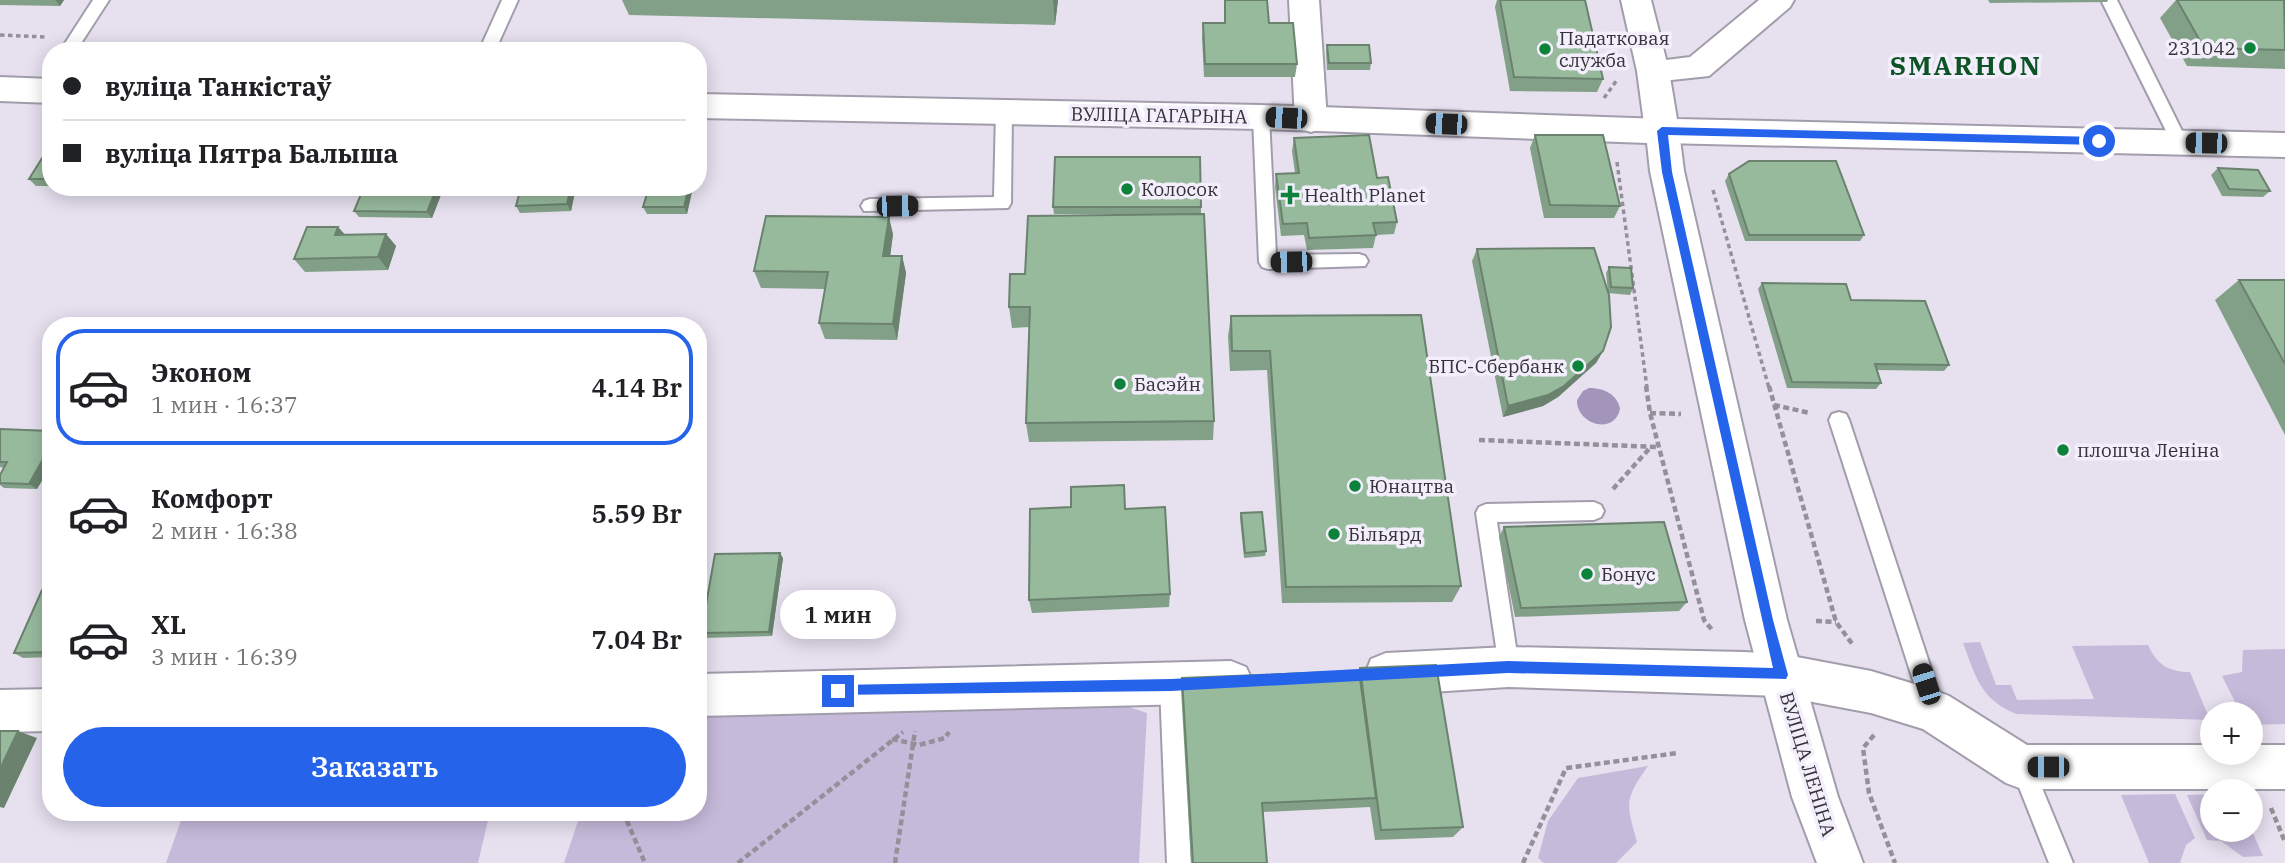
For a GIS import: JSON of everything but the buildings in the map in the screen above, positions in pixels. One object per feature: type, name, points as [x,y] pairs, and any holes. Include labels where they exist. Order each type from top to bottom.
[{"type":"street","points":[[1304,0],[1311,120]]},
{"type":"street","name":"ВУЛІЦА ЛЕНІНА","points":[[1636,0],[1653,71],[1667,172],[1766,620],[1763,673],[1840,863]]},
{"type":"street","points":[[1653,71],[1698,68],[1779,0]]},
{"type":"street","points":[[0,89],[42,86]]},
{"type":"street","name":"ВУЛІЦА ГАГАРЫНА","points":[[707,106],[1261,117],[1662,131],[2285,145]]},
{"type":"street","points":[[1348,676],[1508,667],[1763,673],[1871,692],[1934,711],[2022,767],[2285,767]]},
{"type":"street","points":[[707,695],[1171,685],[1266,680]]},
{"type":"street","points":[[0,711],[42,710]]},
{"type":"lane","points":[[73,42],[101,0]]},
{"type":"lane","points":[[491,42],[510,0]]},
{"type":"lane","points":[[2109,0],[2180,143]]},
{"type":"lane","points":[[870,206],[1002,203],[1004,111]]},
{"type":"lane","points":[[1261,117],[1268,262],[1359,261]]},
{"type":"lane","points":[[1839,420],[1934,711]]},
{"type":"lane","points":[[1508,667],[1486,513],[1594,512]]},
{"type":"lane","points":[[1171,685],[1180,863]]},
{"type":"lane","points":[[2022,767],[2061,863]]},
{"type":"path","points":[[0,36],[54,42]]},
{"type":"path","points":[[1614,152],[1650,413],[1704,620],[1763,673]]},
{"type":"path","points":[[1712,185],[1836,622],[1856,650]]},
{"type":"path","points":[[1479,440],[1659,447]]},
{"type":"path","points":[[1594,512],[1650,448]]},
{"type":"path","points":[[1816,621],[1836,622]]},
{"type":"path","points":[[738,863],[917,720],[895,863]]},
{"type":"path","points":[[1881,726],[1863,748],[1869,793],[1895,863]]},
{"type":"path","points":[[888,732],[893,740],[913,744],[945,738],[951,728]]},
{"type":"path","points":[[1523,863],[1566,768],[1678,753]]},
{"type":"path","points":[[627,821],[645,863]]},
{"type":"shaded area","points":[[1589,388],[1605,391],[1616,399],[1620,409],[1611,422],[1596,424],[1582,415],[1577,400],[1583,391]]},
{"type":"shaded area","points":[[1980,642],[1996,685],[2011,685],[2017,700],[2094,699],[2072,646],[2148,645],[2155,658],[2164,666],[2176,671],[2190,672],[2202,702],[2200,702],[2200,720],[2016,714],[1994,701],[1981,686],[1963,643]]},
{"type":"shaded area","points":[[2285,649],[2285,724],[2263,725],[2263,702],[2235,702],[2222,676],[2242,672],[2243,650]]},
{"type":"shaded area","points":[[1117,703],[1147,713],[1139,863],[564,863],[578,821],[707,821],[707,705]]},
{"type":"shaded area","points":[[1648,766],[1629,802],[1637,842],[1616,863],[1544,863],[1538,858],[1548,821],[1578,778]]},
{"type":"shaded area","points":[[2175,794],[2195,838],[2186,845],[2180,863],[2149,863],[2121,795]]},
{"type":"shaded area","points":[[2200,794],[2200,824],[2187,795]]},
{"type":"shaded area","points":[[181,821],[488,821],[478,863],[166,863]]},
{"type":"shaded area","points":[[2222,842],[2257,842],[2263,856],[2243,857]]},
{"type":"place","name":"231042","points":[[2250,48]]},
{"type":"place","name":"Падатковая служба","points":[[1545,49]]},
{"type":"place","name":"Колосок","points":[[1127,189]]},
{"type":"place","name":"Health Planet","points":[[1290,195]]},
{"type":"place","name":"БПС-Сбербанк","points":[[1578,366]]},
{"type":"place","name":"Басэйн","points":[[1120,384]]},
{"type":"place","name":"плошча Леніна","points":[[2063,450]]},
{"type":"place","name":"Юнацтва","points":[[1355,486]]},
{"type":"place","name":"Більярд","points":[[1334,534]]},
{"type":"place","name":"Бонус","points":[[1587,574]]},
{"type":"district","name":"SMARHON","points":[[1966,66]]},
{"type":"route","points":[[838,691],[1171,685],[1508,667],[1781,675],[1766,620],[1667,172],[1662,131],[2099,141]]}]
